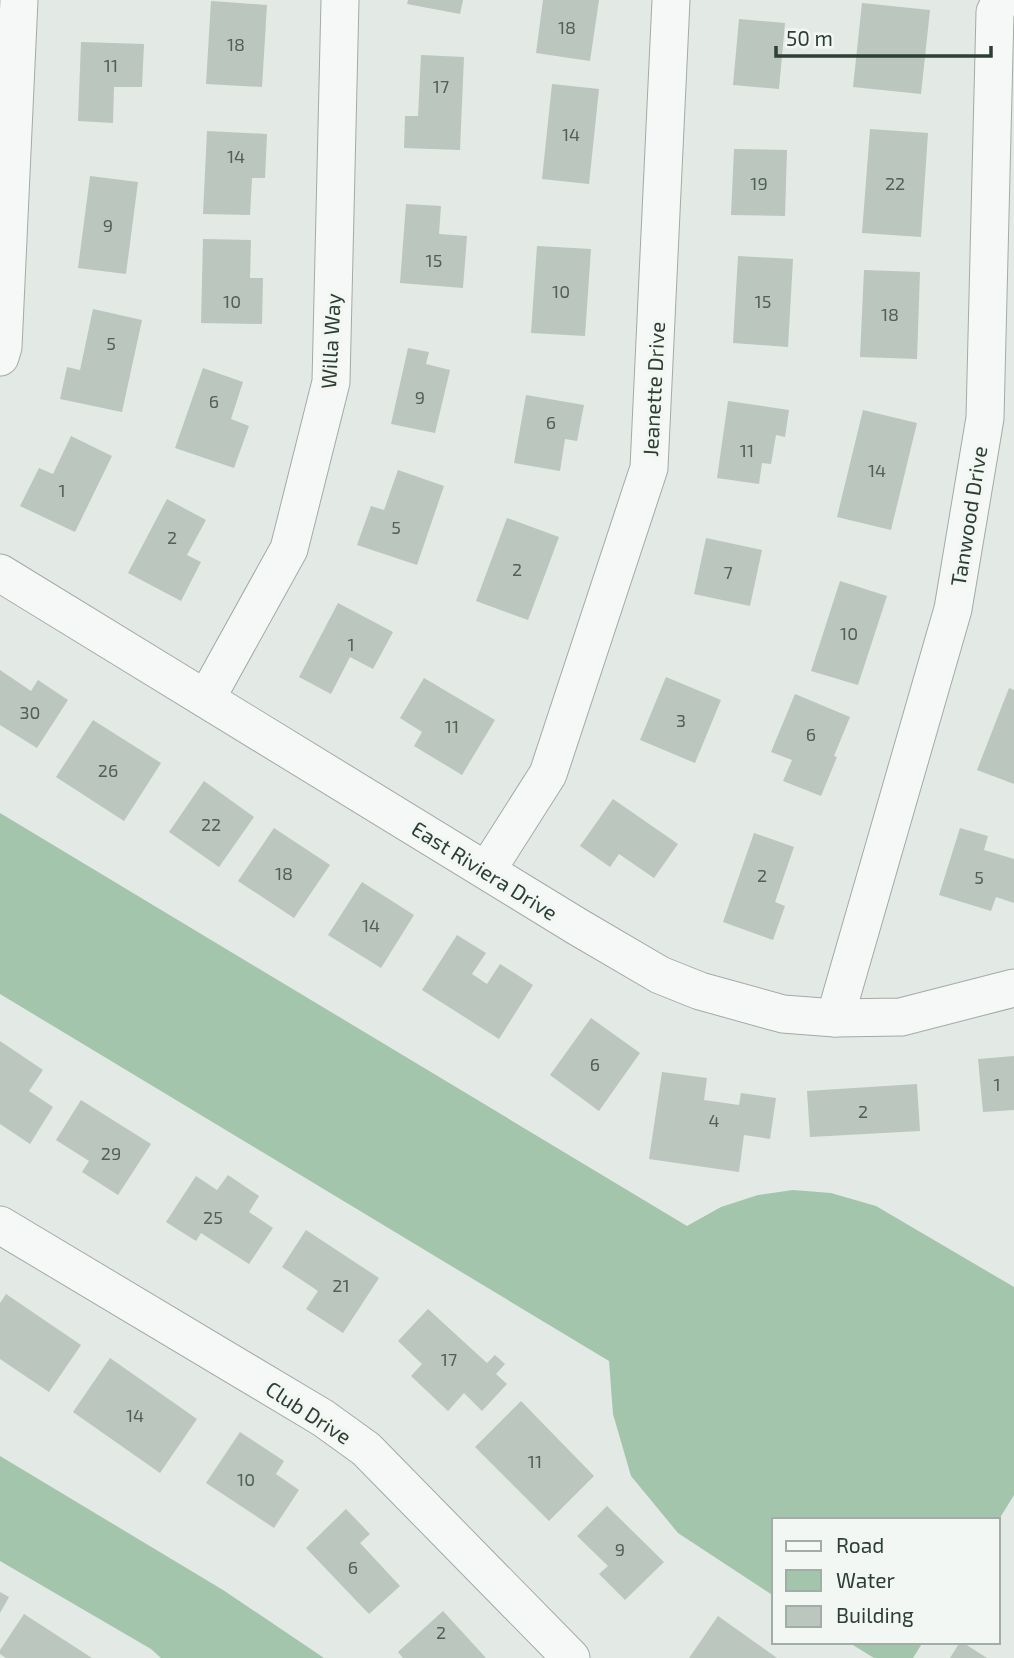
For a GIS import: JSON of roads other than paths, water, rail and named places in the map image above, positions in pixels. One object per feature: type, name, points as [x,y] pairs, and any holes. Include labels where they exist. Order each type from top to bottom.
[{"type":"street","points":[[0,357],[3,347],[19,0]]},
{"type":"street","name":"Willa Way","points":[[206,699],[289,549],[331,382],[340,0]]},
{"type":"street","name":"Jeanette Drive","points":[[486,870],[548,774],[649,468],[671,0]]},
{"type":"street","name":"Tanwood Drive","points":[[835,1018],[953,609],[985,418],[995,12],[1001,0]]},
{"type":"street","name":"East Riviera Drive","points":[[0,573],[578,928],[660,975],[701,991],[783,1014],[835,1018],[901,1017],[1014,988]]},
{"type":"street","name":"Club Drive","points":[[0,1225],[323,1418],[366,1450],[571,1658]]},
{"type":"water","points":[[0,813],[687,1226],[721,1207],[758,1195],[793,1190],[831,1193],[876,1206],[1014,1287],[1014,1495],[1000,1518],[772,1518],[772,1595],[678,1533],[631,1476],[613,1414],[609,1361],[0,994]]},
{"type":"water","points":[[0,1456],[223,1590],[324,1658],[161,1658],[151,1649],[0,1561]]},
{"type":"water","points":[[851,1644],[922,1644],[913,1658],[874,1658]]}]
